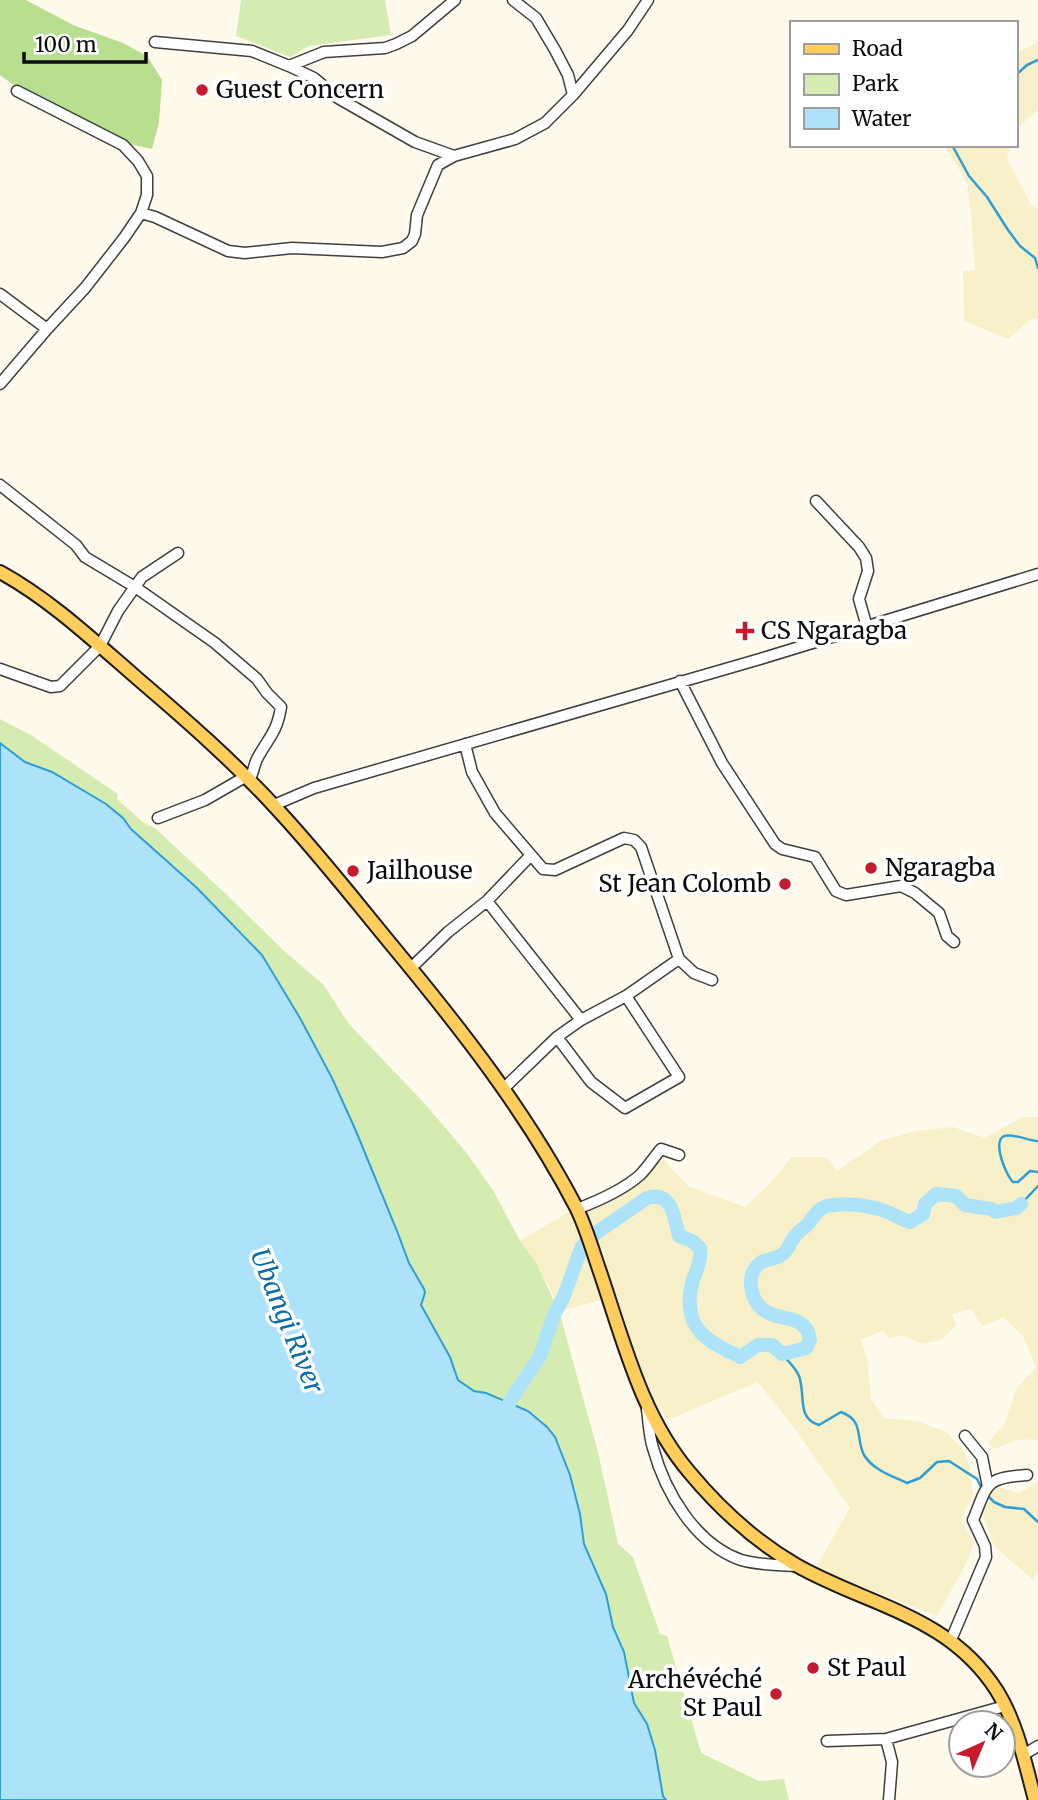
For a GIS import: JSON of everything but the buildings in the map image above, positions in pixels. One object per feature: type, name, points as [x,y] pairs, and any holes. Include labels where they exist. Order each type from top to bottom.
[{"type":"main road","points":[[0,572],[21,584],[100,646],[204,735],[298,832],[456,1025],[503,1089],[546,1155],[578,1212],[646,1403],[686,1469],[715,1502],[771,1549],[834,1584],[930,1626],[951,1640],[988,1678],[1005,1706],[1023,1755],[1035,1800]]},
{"type":"street","points":[[289,66],[324,52],[385,48],[396,44],[421,29],[455,0]]},
{"type":"street","points":[[513,0],[536,18],[568,75],[573,94]]},
{"type":"street","points":[[141,213],[228,251],[245,253],[292,248],[382,251],[403,248],[412,241],[415,234],[417,215],[438,165],[454,156],[515,139],[545,123],[628,30],[648,0]]},
{"type":"street","points":[[155,42],[252,51],[314,78],[338,98],[415,142],[454,156]]},
{"type":"street","points":[[0,384],[85,288],[124,238],[141,213],[147,195],[147,176],[123,145],[17,91]]},
{"type":"street","points":[[0,294],[47,329]]},
{"type":"street","points":[[0,485],[76,545],[85,557],[135,587],[215,643],[257,679],[281,707],[275,731],[256,761],[254,773],[205,800],[158,818]]},
{"type":"street","points":[[816,500],[866,558],[868,571],[859,598],[867,627]]},
{"type":"street","points":[[0,669],[55,687],[61,686],[100,646],[118,611],[142,577],[178,553]]},
{"type":"street","points":[[274,805],[314,788],[867,627],[1038,574]]},
{"type":"street","points":[[680,681],[722,763],[775,844],[782,849],[816,858],[836,891],[846,895],[901,886],[915,893],[939,913],[947,936],[954,942]]},
{"type":"street","points":[[465,744],[472,772],[495,813],[542,869],[555,870],[624,838],[634,840],[641,847],[679,959],[694,973],[712,980]]},
{"type":"street","points":[[411,968],[448,932],[487,901],[531,855]]},
{"type":"street","points":[[487,901],[581,1020]]},
{"type":"street","points":[[503,1089],[558,1037],[581,1020],[626,996],[679,959]]},
{"type":"street","points":[[558,1037],[591,1082],[625,1108],[679,1077],[626,996]]},
{"type":"street","points":[[578,1212],[634,1179],[661,1149],[679,1155]]},
{"type":"street","points":[[646,1403],[652,1447],[675,1500],[698,1533],[716,1548],[742,1560],[799,1566]]},
{"type":"street","points":[[965,1436],[982,1457],[985,1491]]},
{"type":"street","points":[[951,1640],[986,1558],[985,1546],[973,1521],[985,1491],[995,1480],[1027,1475]]},
{"type":"street","points":[[827,1741],[886,1739],[1005,1706]]},
{"type":"street","points":[[886,1739],[892,1762],[889,1800]]},
{"type":"street","points":[[1023,1755],[1038,1746]]},
{"type":"shaded area","points":[[1038,40],[1038,110],[1017,128],[1017,52]]},
{"type":"shaded area","points":[[945,147],[1010,147],[1007,159],[1032,206],[1038,209],[1038,320],[1033,318],[1008,339],[964,321],[963,271],[975,270],[967,182]]},
{"type":"shaded area","points":[[1022,1117],[1038,1117],[1038,1441],[1016,1440],[994,1449],[988,1443],[1005,1423],[1017,1387],[1036,1368],[1024,1338],[1004,1317],[982,1326],[971,1309],[952,1314],[956,1325],[941,1340],[922,1344],[902,1335],[889,1339],[884,1330],[861,1340],[867,1358],[871,1399],[884,1418],[916,1421],[947,1432],[963,1450],[969,1464],[973,1494],[961,1521],[974,1542],[969,1558],[937,1616],[835,1576],[817,1565],[850,1508],[758,1382],[668,1420],[645,1387],[617,1296],[559,1311],[551,1290],[520,1241],[663,1159],[688,1186],[745,1207],[792,1157],[826,1157],[837,1171],[882,1140],[916,1131],[953,1127],[985,1138]]},
{"type":"shaded area","points":[[1038,1482],[1038,1571],[1032,1579],[994,1546],[983,1515],[994,1486],[1019,1493]]},
{"type":"green space","points":[[0,0],[26,0],[73,25],[123,43],[147,56],[162,80],[159,122],[152,149],[125,143],[40,105],[0,75]]},
{"type":"green space","points":[[241,0],[385,0],[391,35],[309,46],[290,57],[236,36]]},
{"type":"green space","points":[[0,719],[31,735],[118,794],[117,799],[144,823],[155,828],[284,951],[323,984],[349,1024],[425,1104],[466,1152],[494,1192],[520,1241],[536,1263],[559,1311],[598,1452],[618,1544],[633,1557],[660,1634],[667,1636],[701,1753],[759,1781],[784,1779],[789,1800],[666,1800],[663,1796],[655,1750],[647,1724],[634,1703],[624,1652],[613,1627],[606,1594],[584,1544],[570,1475],[555,1437],[528,1411],[486,1393],[474,1391],[458,1380],[450,1357],[421,1305],[425,1293],[402,1247],[332,1078],[262,956],[197,888],[106,804],[52,772],[25,762],[0,743]]},
{"type":"water","name":"Ubangi River","points":[[0,743],[25,762],[52,772],[106,804],[197,888],[262,955],[332,1078],[409,1263],[424,1289],[421,1305],[450,1357],[458,1380],[474,1391],[486,1393],[528,1411],[555,1437],[570,1475],[584,1544],[606,1594],[613,1627],[624,1652],[634,1703],[647,1724],[655,1750],[666,1800],[0,1800]]},
{"type":"waterway","points":[[1017,74],[1038,60]]},
{"type":"waterway","points":[[953,147],[969,176],[987,197],[1020,246],[1035,258],[1038,268]]},
{"type":"waterway","points":[[1038,1141],[1008,1135],[1001,1139],[999,1145],[1004,1166],[1013,1182],[1018,1182],[1030,1171],[1038,1172]]},
{"type":"waterway","points":[[1021,1204],[1038,1186]]},
{"type":"waterway","points":[[500,1420],[540,1356],[582,1246],[596,1233],[647,1198],[662,1198],[667,1201],[679,1236],[692,1241],[700,1248],[700,1260],[691,1286],[690,1299],[695,1324],[707,1338],[740,1357],[758,1345],[772,1345],[782,1354],[806,1348],[810,1340],[807,1330],[796,1321],[766,1312],[754,1298],[751,1278],[759,1264],[784,1253],[797,1234],[824,1207],[841,1204],[864,1206],[885,1211],[910,1222],[923,1214],[925,1204],[936,1194],[956,1196],[965,1205],[996,1212],[1016,1208],[1021,1204]]},
{"type":"waterway","points":[[782,1354],[799,1376],[807,1417],[819,1425],[841,1412],[849,1416],[856,1425],[864,1455],[878,1469],[907,1483],[920,1478],[937,1462],[949,1461],[977,1479],[983,1491]]},
{"type":"waterway","points":[[987,1495],[1005,1507],[1024,1509],[1038,1522]]},
{"type":"place","name":"Guest Concern","points":[[202,90]]},
{"type":"place","name":"CS Ngaragba","points":[[745,631]]},
{"type":"place","name":"Ngaragba","points":[[871,868]]},
{"type":"place","name":"Jailhouse","points":[[353,871]]},
{"type":"place","name":"St Jean Colomb","points":[[785,884]]},
{"type":"place","name":"St Paul","points":[[813,1668]]},
{"type":"place","name":"Archévéché St Paul","points":[[776,1694]]}]
